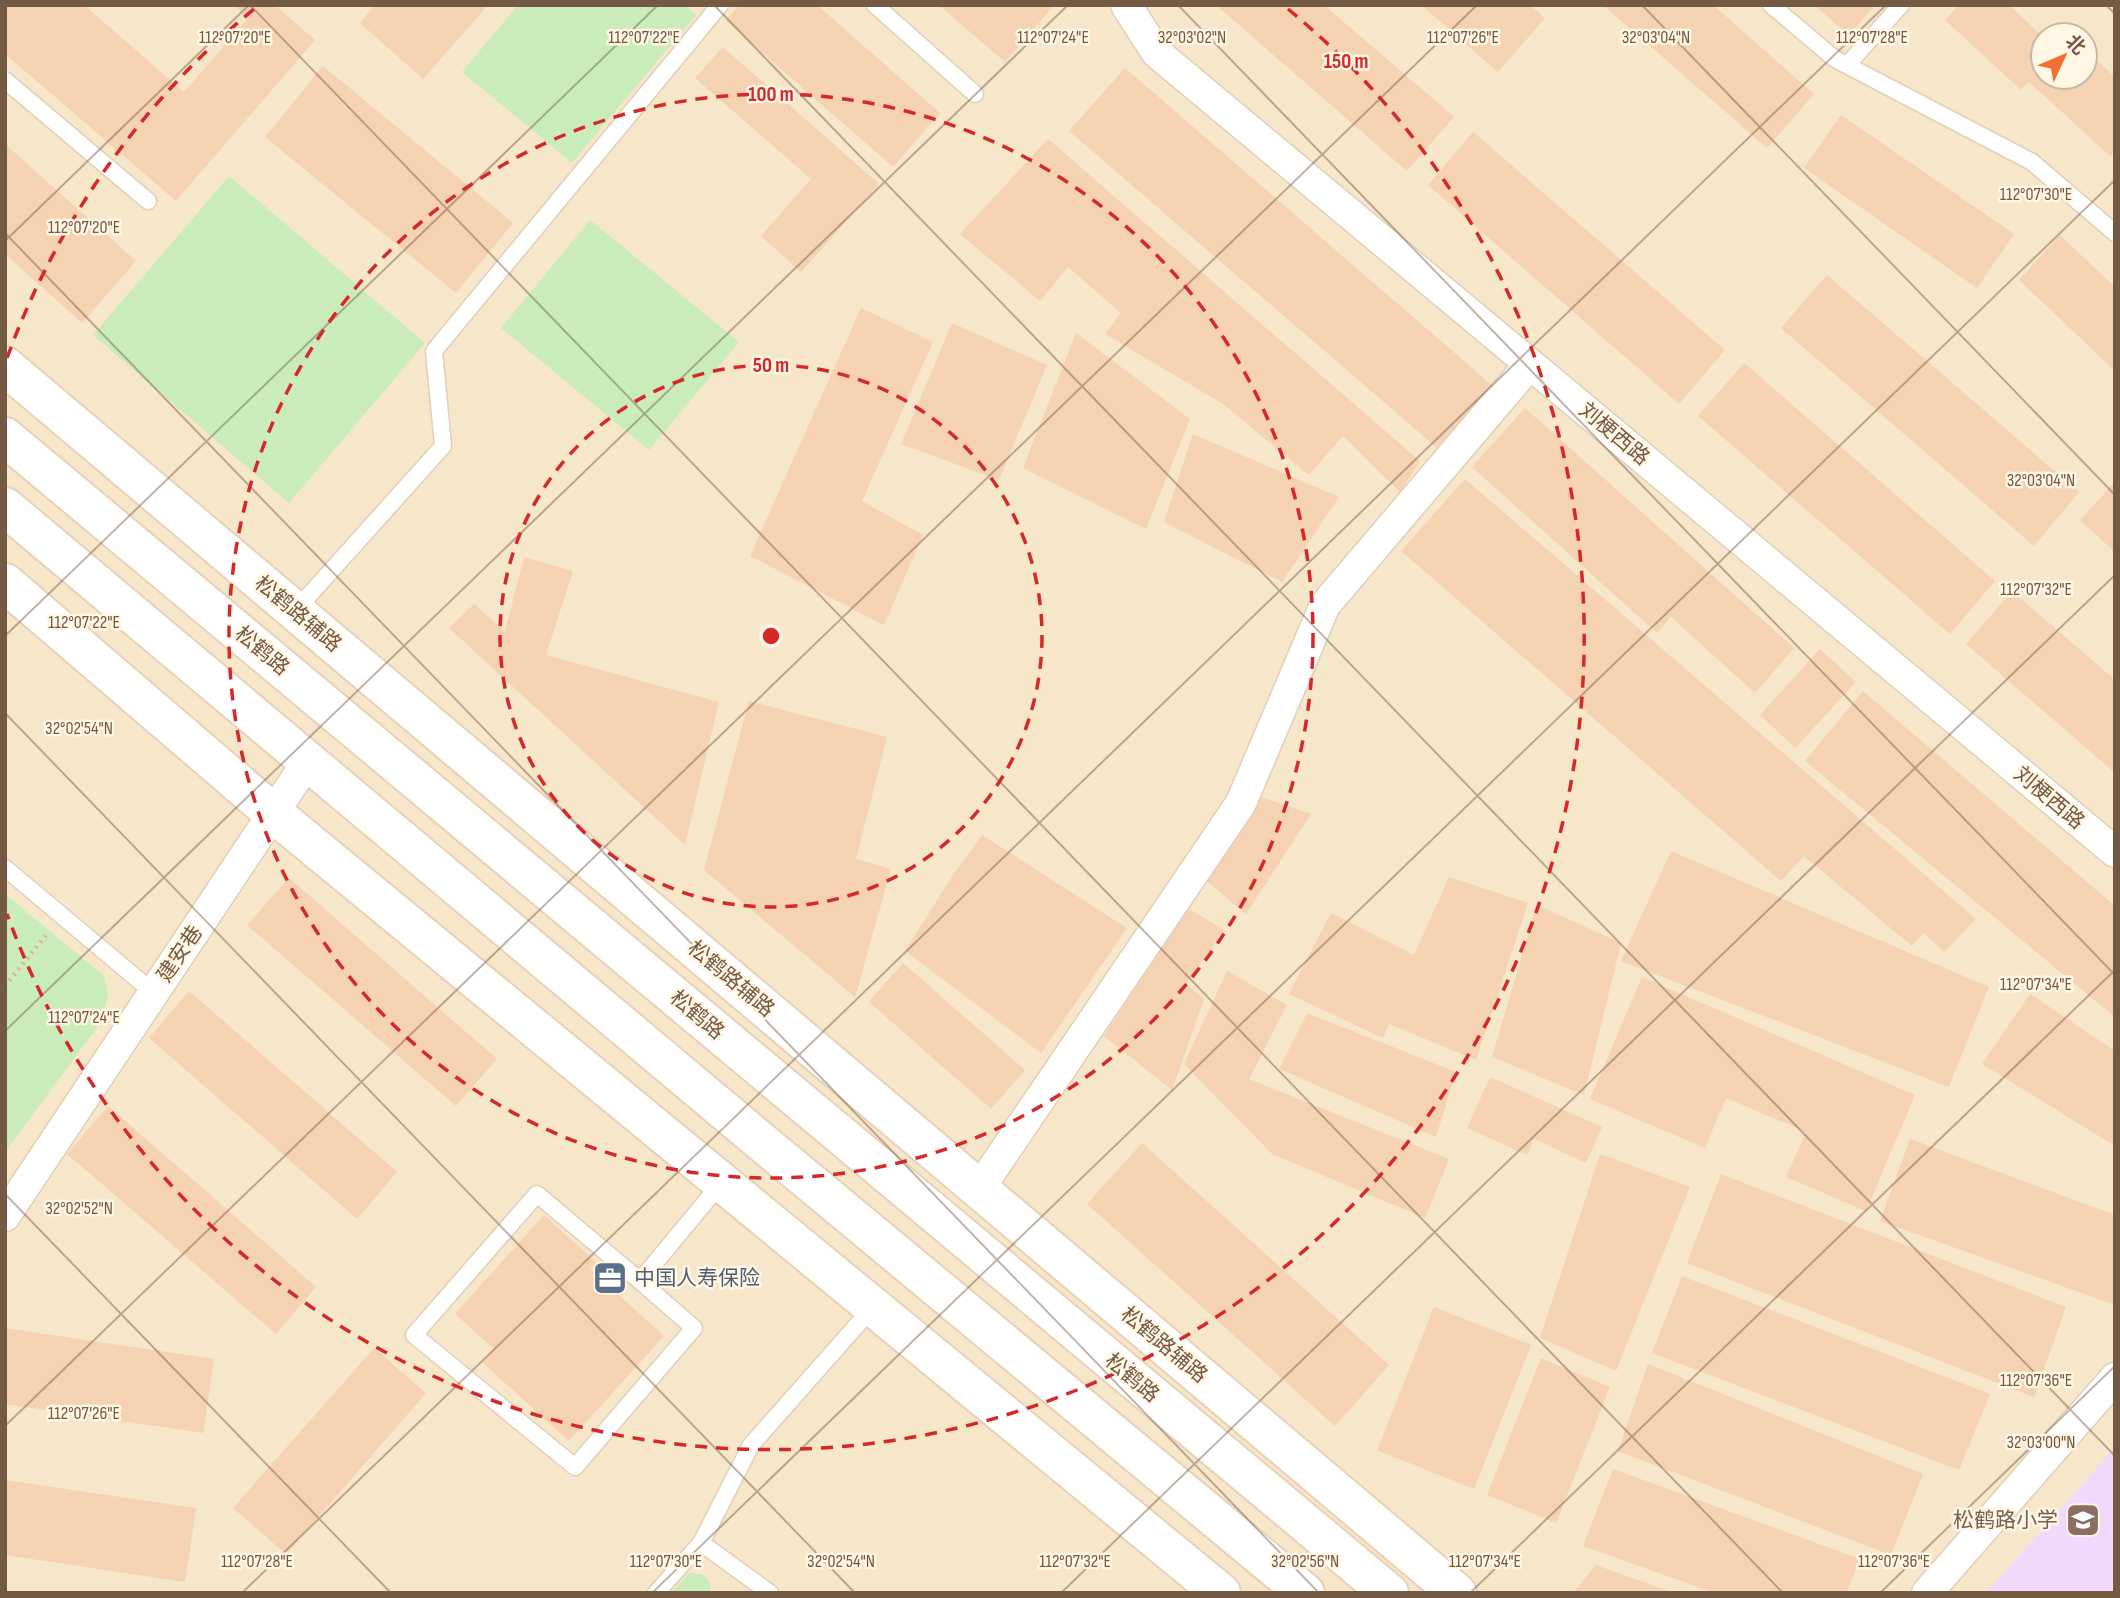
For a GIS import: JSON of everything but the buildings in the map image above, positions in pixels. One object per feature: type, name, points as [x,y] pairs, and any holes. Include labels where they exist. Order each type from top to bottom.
[{"type":"street","name":"刘梗西路","points":[[1126,5],[1157,53],[2115,852]]},
{"type":"street","points":[[948,1225],[979,1189],[1241,803],[1325,605],[1530,364]]},
{"type":"street","name":"松鹤路辅路","points":[[5,366],[1457,1593]]},
{"type":"street","name":"松鹤路","points":[[5,437],[1389,1593]]},
{"type":"street","points":[[5,507],[1305,1593]]},
{"type":"street","points":[[5,583],[273,813],[1221,1593]]},
{"type":"street","name":"建安巷","points":[[5,1216],[308,761]]},
{"type":"street","points":[[444,804],[478,766]]},
{"type":"street","points":[[873,1307],[908,1263]]},
{"type":"street","points":[[1151,1394],[1178,1357]]},
{"type":"street","points":[[1927,1593],[2115,1378]]},
{"type":"street","points":[[1075,1473],[1108,1428]]},
{"type":"lane","points":[[295,611],[443,446],[434,351],[720,5]]},
{"type":"lane","points":[[875,5],[975,94]]},
{"type":"lane","points":[[1771,5],[1835,59],[2032,162],[2115,233]]},
{"type":"lane","points":[[1847,65],[1901,5]]},
{"type":"lane","points":[[5,79],[148,201]]},
{"type":"lane","points":[[5,868],[154,993]]},
{"type":"lane","points":[[640,1280],[722,1182]]},
{"type":"lane","points":[[537,1194],[640,1280],[694,1328],[575,1467],[414,1335],[537,1194]]},
{"type":"lane","points":[[656,1593],[701,1543],[751,1445],[873,1307]]},
{"type":"lane","points":[[701,1543],[770,1593]]},
{"type":"path","points":[[5,986],[62,915]]},
{"type":"shaded area","points":[[5,5],[2115,5],[2115,1593],[5,1593]]},
{"type":"shaded area","name":"松鹤路小学","points":[[2115,1447],[2115,1593],[1986,1593]]},
{"type":"green space","points":[[518,5],[685,5],[696,15],[572,163],[462,72]]},
{"type":"green space","points":[[229,176],[425,343],[289,503],[93,335]]},
{"type":"green space","points":[[590,220],[739,342],[649,450],[501,328]]},
{"type":"green space","points":[[5,894],[104,976],[108,996],[101,1022],[5,1152]]},
{"type":"green space","points":[[689,1573],[702,1574],[710,1583],[710,1593],[672,1593]]},
{"type":"place","name":"中国人寿保险","points":[[610,1278]]},
{"type":"place","name":"松鹤路小学","points":[[2083,1520]]}]
